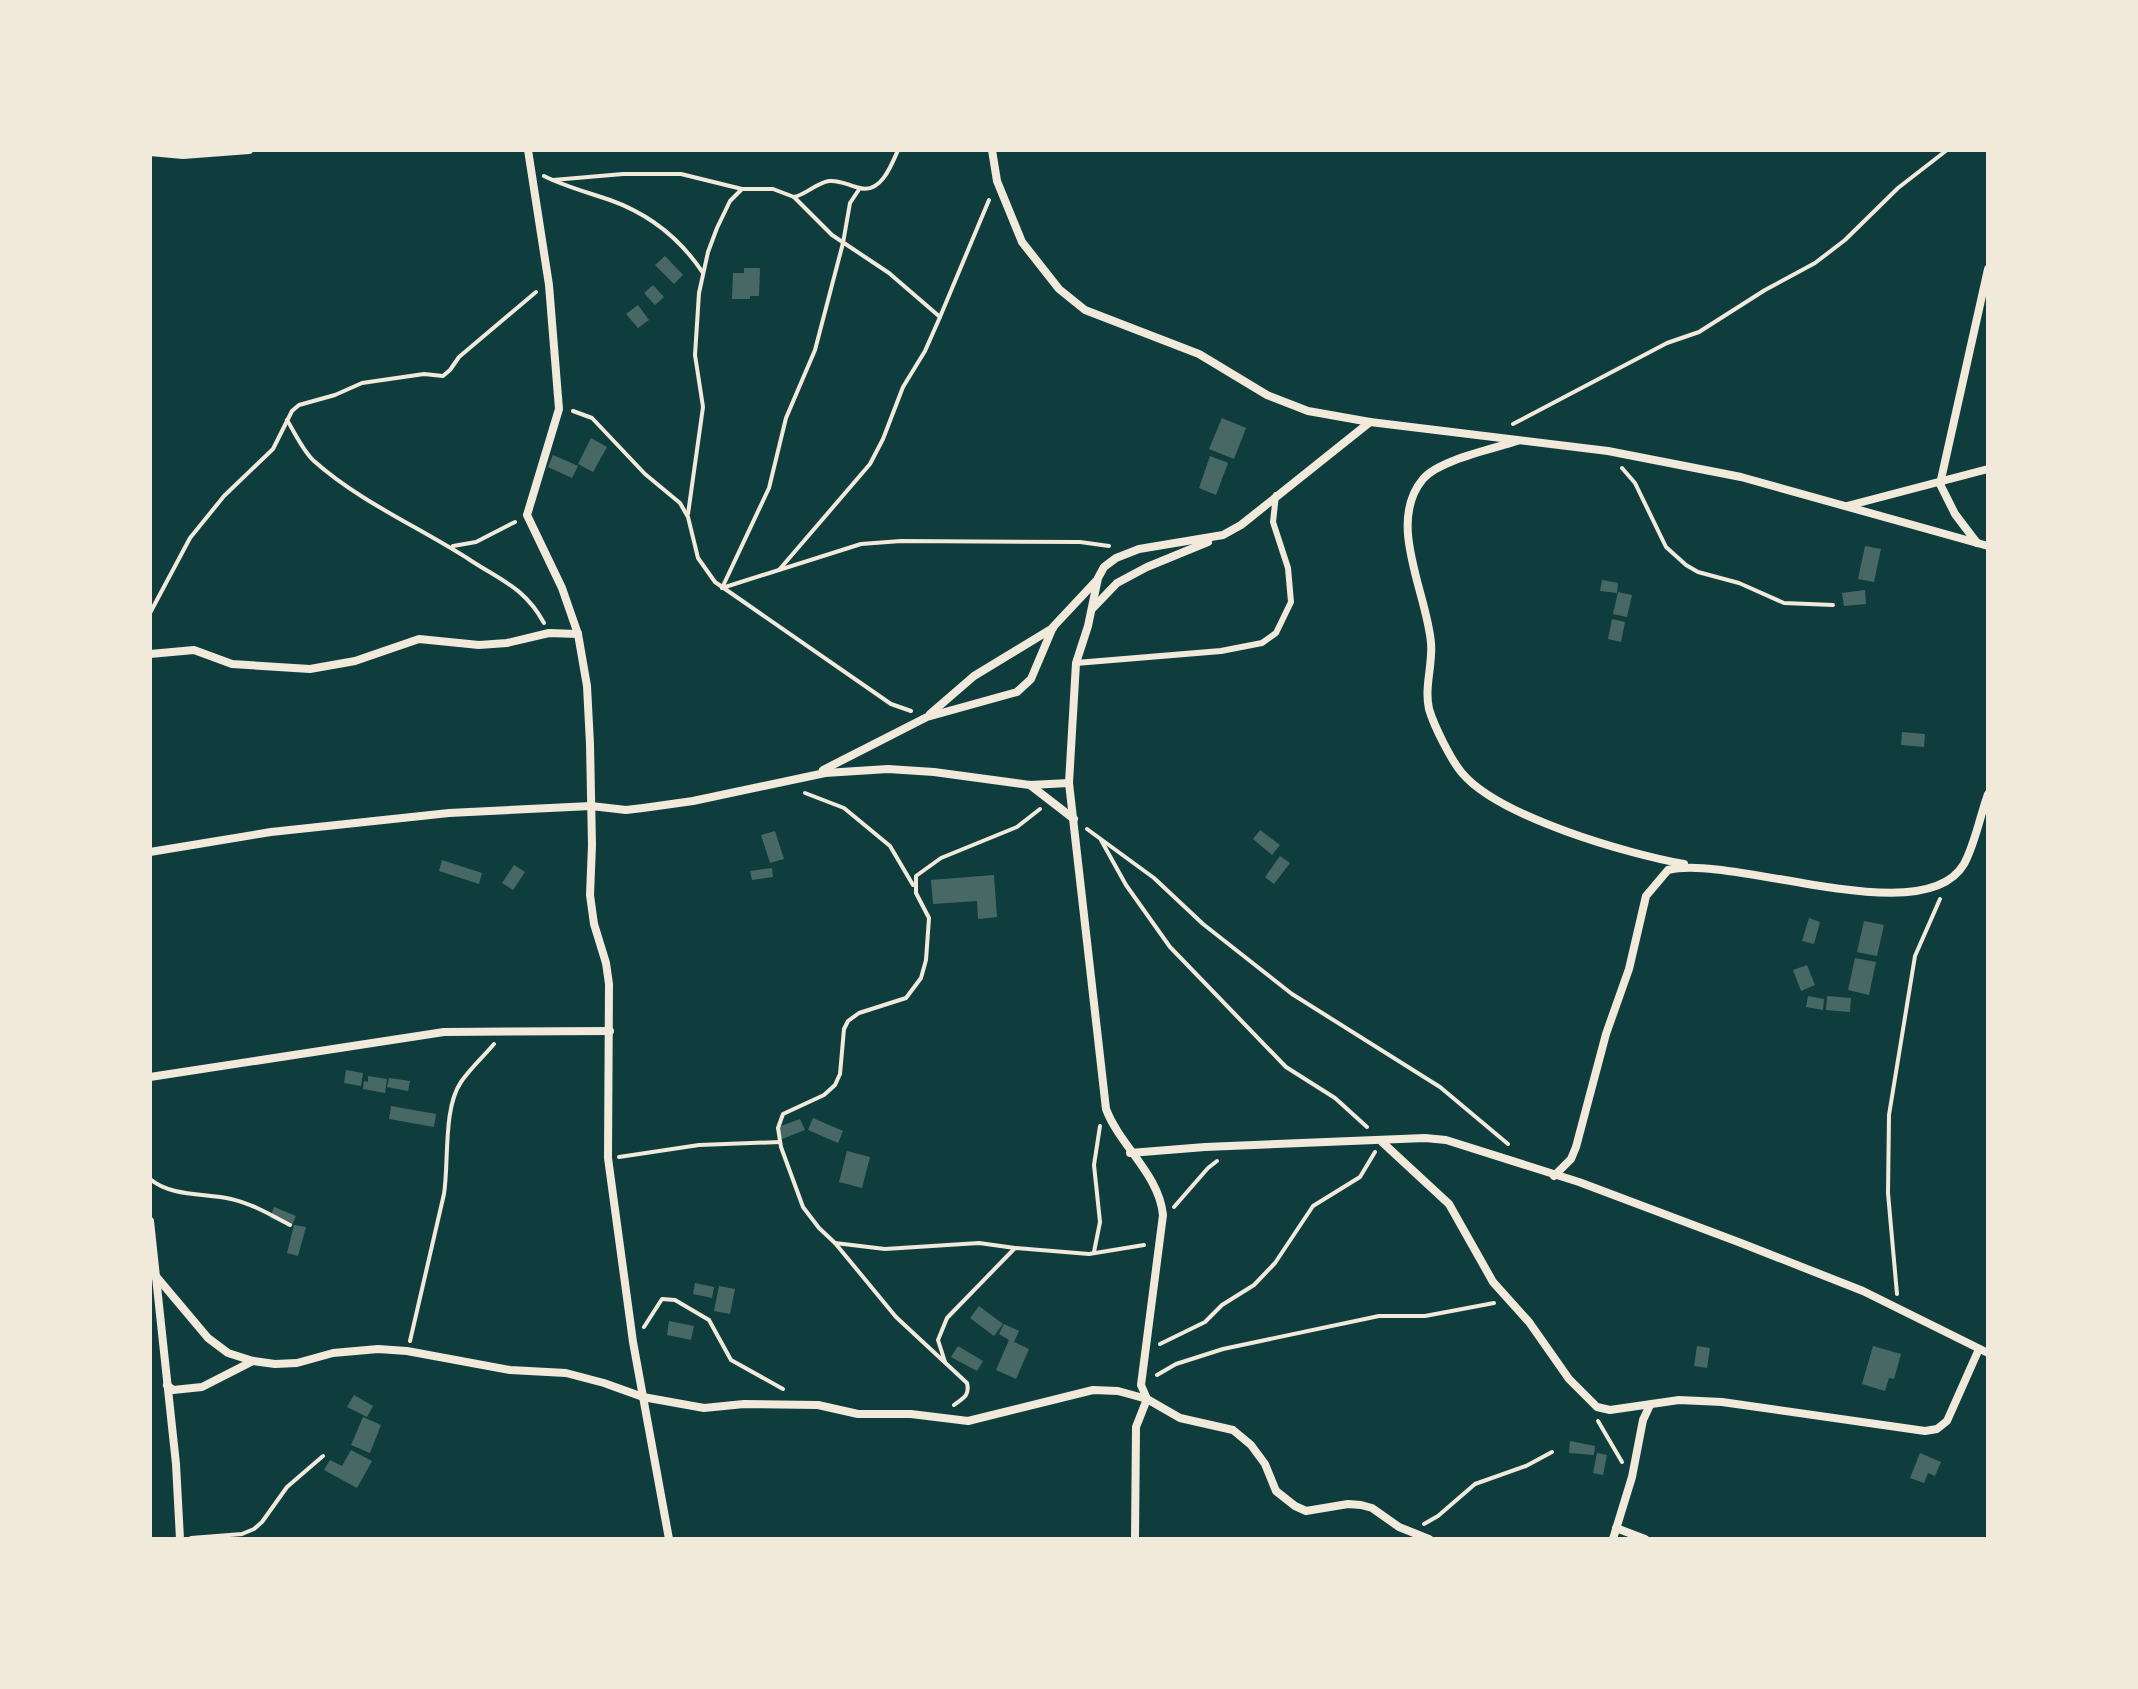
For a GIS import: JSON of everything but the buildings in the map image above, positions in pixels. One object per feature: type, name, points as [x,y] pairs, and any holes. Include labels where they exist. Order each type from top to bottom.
[{"type":"street","points":[[150,152],[183,155],[249,150]]},
{"type":"street","points":[[528,150],[549,285],[559,409],[527,515],[562,588],[578,634],[587,686],[590,895],[594,924],[606,963],[610,1031],[608,1158],[633,1342],[669,1539]]},
{"type":"street","points":[[992,150],[997,181],[1022,242],[1059,289],[1085,310],[1199,354],[1267,395],[1308,411],[1370,422],[1608,451],[1741,477],[1988,546]]},
{"type":"street","points":[[1977,543],[1955,514],[1940,484],[1988,269]]},
{"type":"street","points":[[1093,609],[1117,583],[1241,525],[1370,422]]},
{"type":"street","points":[[1520,440],[1438,467],[1424,477],[1413,494],[1408,514],[1410,548],[1430,628],[1429,710],[1462,773],[1482,791],[1539,821],[1633,853],[1799,883],[1900,893],[1929,890],[1949,879],[1964,865],[1988,794]]},
{"type":"street","points":[[1847,506],[1988,469]]},
{"type":"street","points":[[927,717],[974,676],[1053,627],[1098,578],[1104,567],[1116,558],[1139,549],[1223,535]]},
{"type":"street","points":[[1098,578],[1093,609],[1076,663],[1069,783],[1106,1109],[1112,1126],[1152,1182],[1162,1202],[1161,1242],[1150,1303],[1141,1385],[1147,1399],[1136,1427],[1135,1539]]},
{"type":"street","points":[[815,775],[927,717],[1017,692],[1031,679],[1053,627]]},
{"type":"street","points":[[150,654],[194,650],[232,664],[310,669],[355,661],[419,639],[479,645],[507,643],[549,633],[578,634]]},
{"type":"street","points":[[150,852],[300,828],[449,813],[591,806],[626,810],[693,801],[815,775],[888,769],[1030,785],[1069,783]]},
{"type":"street","points":[[1030,785],[1074,819]]},
{"type":"street","points":[[1554,1176],[1571,1159],[1576,1147],[1606,1034],[1629,969],[1646,896],[1668,870],[1697,867]]},
{"type":"street","points":[[150,1077],[444,1032],[610,1031]]},
{"type":"street","points":[[1130,1153],[1425,1138],[1446,1140],[1579,1182],[1755,1248],[1863,1291],[1983,1351],[1947,1421],[1937,1429],[1925,1431],[1722,1402],[1679,1400],[1610,1410],[1597,1407],[1569,1379],[1529,1322],[1493,1282],[1449,1204],[1382,1142]]},
{"type":"street","points":[[150,1221],[153,1275],[183,1539]]},
{"type":"street","points":[[153,1275],[208,1338],[228,1353],[253,1361],[297,1363],[333,1353],[378,1349],[407,1351],[510,1370],[566,1373],[643,1397],[704,1408],[744,1404],[818,1405],[858,1414],[911,1414],[977,1420],[1100,1389],[1118,1391],[1147,1399],[1180,1418],[1233,1430],[1251,1445],[1265,1464],[1276,1491],[1295,1506],[1306,1511],[1348,1504],[1361,1505],[1372,1508],[1407,1531],[1429,1539]]},
{"type":"street","points":[[167,1385],[173,1390],[202,1387],[253,1361]]},
{"type":"street","points":[[1613,1539],[1632,1477],[1643,1420],[1650,1405]]},
{"type":"street","points":[[1616,1528],[1645,1539]]},
{"type":"lane","points":[[1076,663],[1221,651],[1262,643],[1276,633],[1291,602],[1288,568],[1273,522],[1276,495]]},
{"type":"path","points":[[794,197],[830,181],[860,188],[876,186],[898,150]]},
{"type":"path","points":[[1490,437],[1667,343],[1724,319],[1765,290],[1815,263],[1845,240],[1898,188],[1947,150]]},
{"type":"path","points":[[532,169],[642,214],[681,243],[704,275]]},
{"type":"path","points":[[553,180],[623,174],[681,174],[742,189],[773,189],[794,197],[843,243],[889,273],[940,317]]},
{"type":"path","points":[[779,570],[870,464],[903,387],[925,351],[997,181]]},
{"type":"path","points":[[722,588],[769,488],[786,418],[815,350],[843,243],[850,203],[860,188]]},
{"type":"path","points":[[688,517],[703,407],[695,355],[699,293],[717,228],[730,201],[742,189]]},
{"type":"path","points":[[150,613],[190,538],[224,496],[273,449],[287,420],[299,405],[335,395],[362,383],[424,374],[443,376],[459,357],[516,307],[549,285]]},
{"type":"path","points":[[559,409],[576,411],[592,418],[645,474],[668,490],[688,517],[702,567],[722,588],[891,704],[927,717]]},
{"type":"path","points":[[287,420],[311,459],[394,515],[519,589],[529,599],[549,633]]},
{"type":"path","points":[[1608,451],[1635,483],[1666,547],[1686,565],[1784,603],[1833,605]]},
{"type":"path","points":[[450,546],[476,542],[527,515]]},
{"type":"path","points":[[722,588],[861,544],[901,541],[1080,542],[1109,546]]},
{"type":"path","points":[[802,792],[844,808],[890,846],[929,918],[926,960],[921,978],[906,998],[859,1013],[848,1021],[844,1029],[840,1074],[835,1085],[824,1095],[783,1114],[778,1128],[803,1207],[896,1317],[967,1383],[967,1396],[936,1418]]},
{"type":"path","points":[[914,886],[916,876],[941,858],[1017,827],[1049,802]]},
{"type":"path","points":[[1074,819],[1154,878],[1203,924],[1292,994],[1440,1087],[1516,1151]]},
{"type":"path","points":[[1101,840],[1126,885],[1170,947],[1286,1067],[1335,1098],[1382,1142],[1360,1177],[1313,1206],[1275,1263],[1254,1285],[1222,1305],[1205,1322],[1145,1354]]},
{"type":"path","points":[[1898,1309],[1888,1193],[1889,1115],[1915,956],[1949,879]]},
{"type":"path","points":[[407,1351],[444,1194],[455,1094],[461,1082],[504,1033]]},
{"type":"path","points":[[1094,1253],[1100,1212],[1095,1184],[1095,1154],[1098,1131],[1106,1109]]},
{"type":"path","points":[[608,1158],[699,1145],[780,1142]]},
{"type":"path","points":[[1162,1224],[1208,1168],[1239,1146]]},
{"type":"path","points":[[150,1179],[158,1186],[172,1190],[253,1205],[290,1225]]},
{"type":"path","points":[[835,1243],[885,1249],[979,1243],[1066,1254],[1094,1253],[1161,1242]]},
{"type":"path","points":[[946,1364],[938,1340],[947,1318],[1015,1248]]},
{"type":"path","points":[[633,1342],[662,1299],[675,1300],[709,1320],[731,1360],[788,1391]]},
{"type":"path","points":[[1141,1385],[1176,1364],[1223,1349],[1379,1316],[1425,1316],[1511,1301]]},
{"type":"path","points":[[1597,1407],[1598,1424],[1632,1477]]},
{"type":"path","points":[[1407,1531],[1438,1516],[1475,1484],[1526,1466],[1552,1452]]},
{"type":"path","points":[[183,1539],[242,1534],[254,1529],[287,1487],[323,1456]]}]
